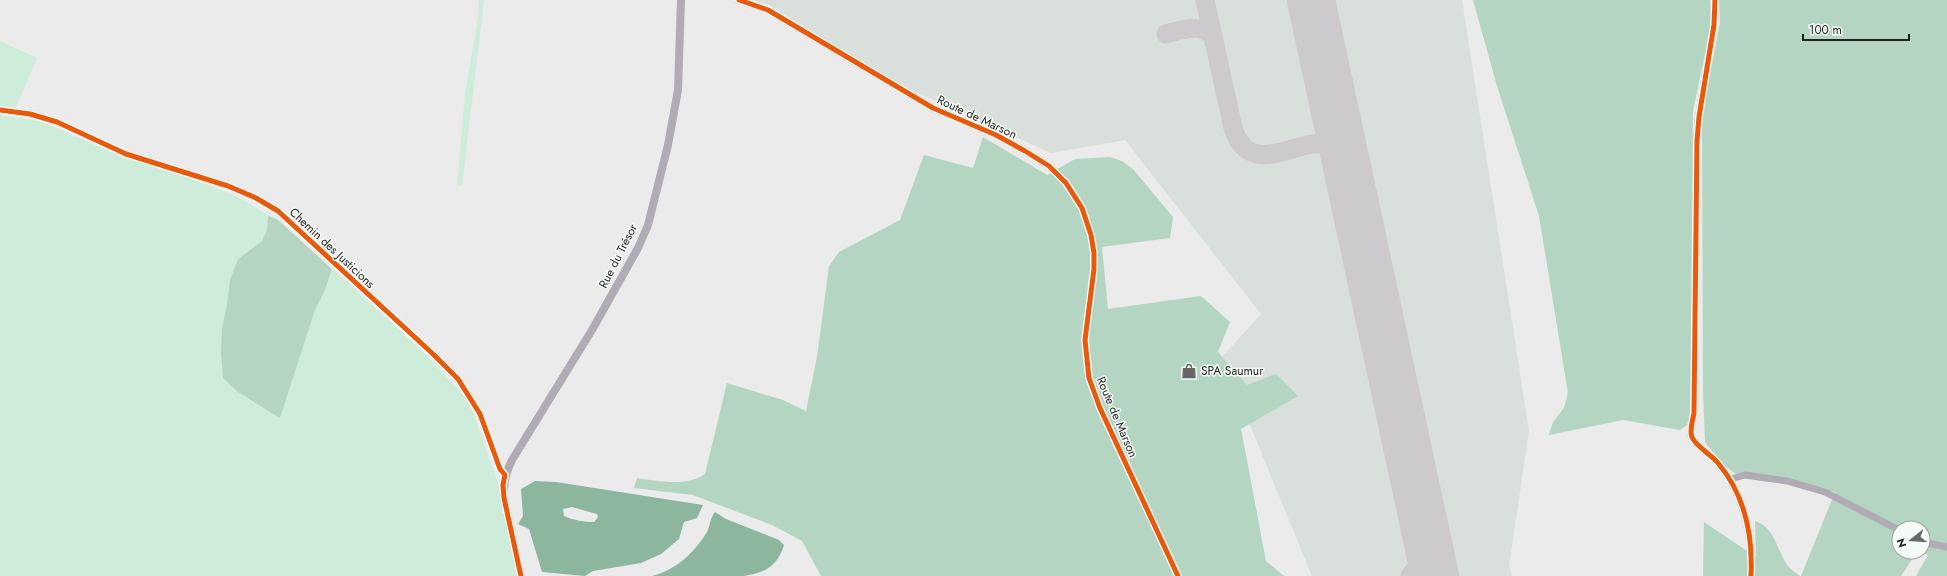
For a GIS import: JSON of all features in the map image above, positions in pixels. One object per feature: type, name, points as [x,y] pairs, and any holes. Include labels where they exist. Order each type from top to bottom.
[{"type":"street","name":"Rue du Trésor","points":[[505,475],[512,460],[596,324],[638,248],[648,225],[668,145],[678,90],[681,0]]},
{"type":"street","name":"Route de Marson","points":[[739,0],[768,10],[932,108],[996,135],[1039,159],[1066,183],[1082,208],[1091,235],[1094,253],[1094,269],[1085,340],[1089,378],[1100,408],[1178,576]]},
{"type":"street","points":[[1715,0],[1710,52],[1699,117],[1694,413],[1691,429],[1692,437],[1696,444],[1709,453],[1730,480],[1740,499],[1749,527],[1752,557],[1751,576]]},
{"type":"street","name":"Chemin des Justicions","points":[[0,110],[30,114],[57,122],[126,154],[228,186],[256,198],[278,211],[433,354],[458,379],[480,414],[498,464],[505,475]]},
{"type":"street","points":[[505,475],[503,485],[504,498],[521,576]]},
{"type":"street","points":[[1730,480],[1745,475],[1787,481],[1825,492],[1891,526]]},
{"type":"street","points":[[1931,544],[1947,547]]},
{"type":"shaded area","points":[[479,0],[484,0],[462,185],[457,186],[465,94],[478,18]]},
{"type":"shaded area","points":[[753,0],[1462,0],[1529,431],[1509,566],[1512,576],[1312,576],[1222,357],[1261,314],[1125,140],[1051,153],[918,93],[869,67],[770,5]]},
{"type":"shaded area","points":[[1473,0],[1710,0],[1711,25],[1693,111],[1691,335],[1692,408],[1687,425],[1680,430],[1623,420],[1549,435],[1553,422],[1564,408],[1568,393],[1539,216],[1497,86]]},
{"type":"shaded area","points":[[1719,0],[1947,0],[1947,576],[1916,576],[1925,560],[1931,560],[1931,520],[1891,520],[1891,560],[1912,560],[1901,576],[1801,576],[1835,492],[1737,475],[1720,462],[1705,442],[1703,391],[1702,115],[1720,23]]},
{"type":"shaded area","points":[[0,41],[37,58],[15,109],[0,107]]},
{"type":"shaded area","points":[[0,115],[43,122],[85,141],[211,186],[241,199],[268,215],[267,230],[262,241],[238,259],[230,278],[222,328],[280,418],[315,310],[333,269],[422,351],[464,395],[473,412],[498,483],[512,547],[516,576],[0,576]]},
{"type":"shaded area","points":[[983,137],[1047,175],[1075,159],[1110,157],[1122,161],[1133,169],[1173,217],[1170,238],[1102,247],[1108,309],[1201,296],[1230,322],[1218,352],[1247,385],[1276,374],[1298,396],[1241,429],[1266,561],[1284,576],[821,576],[802,541],[772,525],[693,495],[634,488],[637,478],[681,482],[690,481],[705,474],[727,383],[783,400],[806,411],[817,357],[829,266],[839,252],[900,220],[924,155],[973,168]]},
{"type":"shaded area","points":[[268,215],[278,220],[332,269],[325,290],[315,310],[280,418],[238,392],[223,378],[221,353],[222,328],[230,279],[238,259],[262,241],[267,230]]},
{"type":"shaded area","points":[[535,481],[556,482],[703,505],[697,518],[684,522],[679,539],[661,554],[641,563],[593,571],[585,576],[542,572],[529,529],[518,524],[523,516],[521,489]],"holes":[[[572,507],[597,514],[598,517],[594,522],[575,520],[564,516],[563,509]]]},
{"type":"shaded area","points":[[715,512],[726,519],[779,540],[784,545],[778,559],[774,564],[764,571],[743,576],[652,576],[669,570],[690,554],[707,532]]},
{"type":"shaded area","points":[[1755,521],[1762,524],[1772,534],[1788,566],[1800,576],[1703,576],[1704,522],[1756,557]]},
{"type":"taxiway","points":[[1205,0],[1233,128],[1241,144],[1251,152],[1263,154],[1277,153],[1318,144],[1329,145],[1339,152],[1345,162]]},
{"type":"taxiway","points":[[1166,34],[1192,28],[1205,30],[1214,40]]},
{"type":"taxiway","points":[[1316,144],[1325,139],[1331,131],[1335,112]]},
{"type":"taxiway","points":[[1410,576],[1427,554],[1425,532]]},
{"type":"runway","points":[[1311,0],[1435,576]]},
{"type":"cycle path","points":[[739,0],[768,10],[933,108],[996,135],[1025,151],[1049,166],[1066,183],[1082,208],[1091,235],[1094,253],[1094,269],[1085,340],[1089,378],[1100,408],[1178,576]]},
{"type":"cycle path","points":[[1715,0],[1714,25],[1699,117],[1697,141],[1694,413],[1691,431],[1692,437],[1696,444],[1715,460],[1727,475],[1741,502],[1749,531],[1751,576]]},
{"type":"cycle path","points":[[0,110],[30,114],[57,122],[126,154],[228,186],[256,198],[278,211],[433,354],[458,379],[480,414],[500,469],[505,475],[503,485],[504,498],[521,576]]},
{"type":"place","name":"SPA Saumur","points":[[1189,371]]}]
